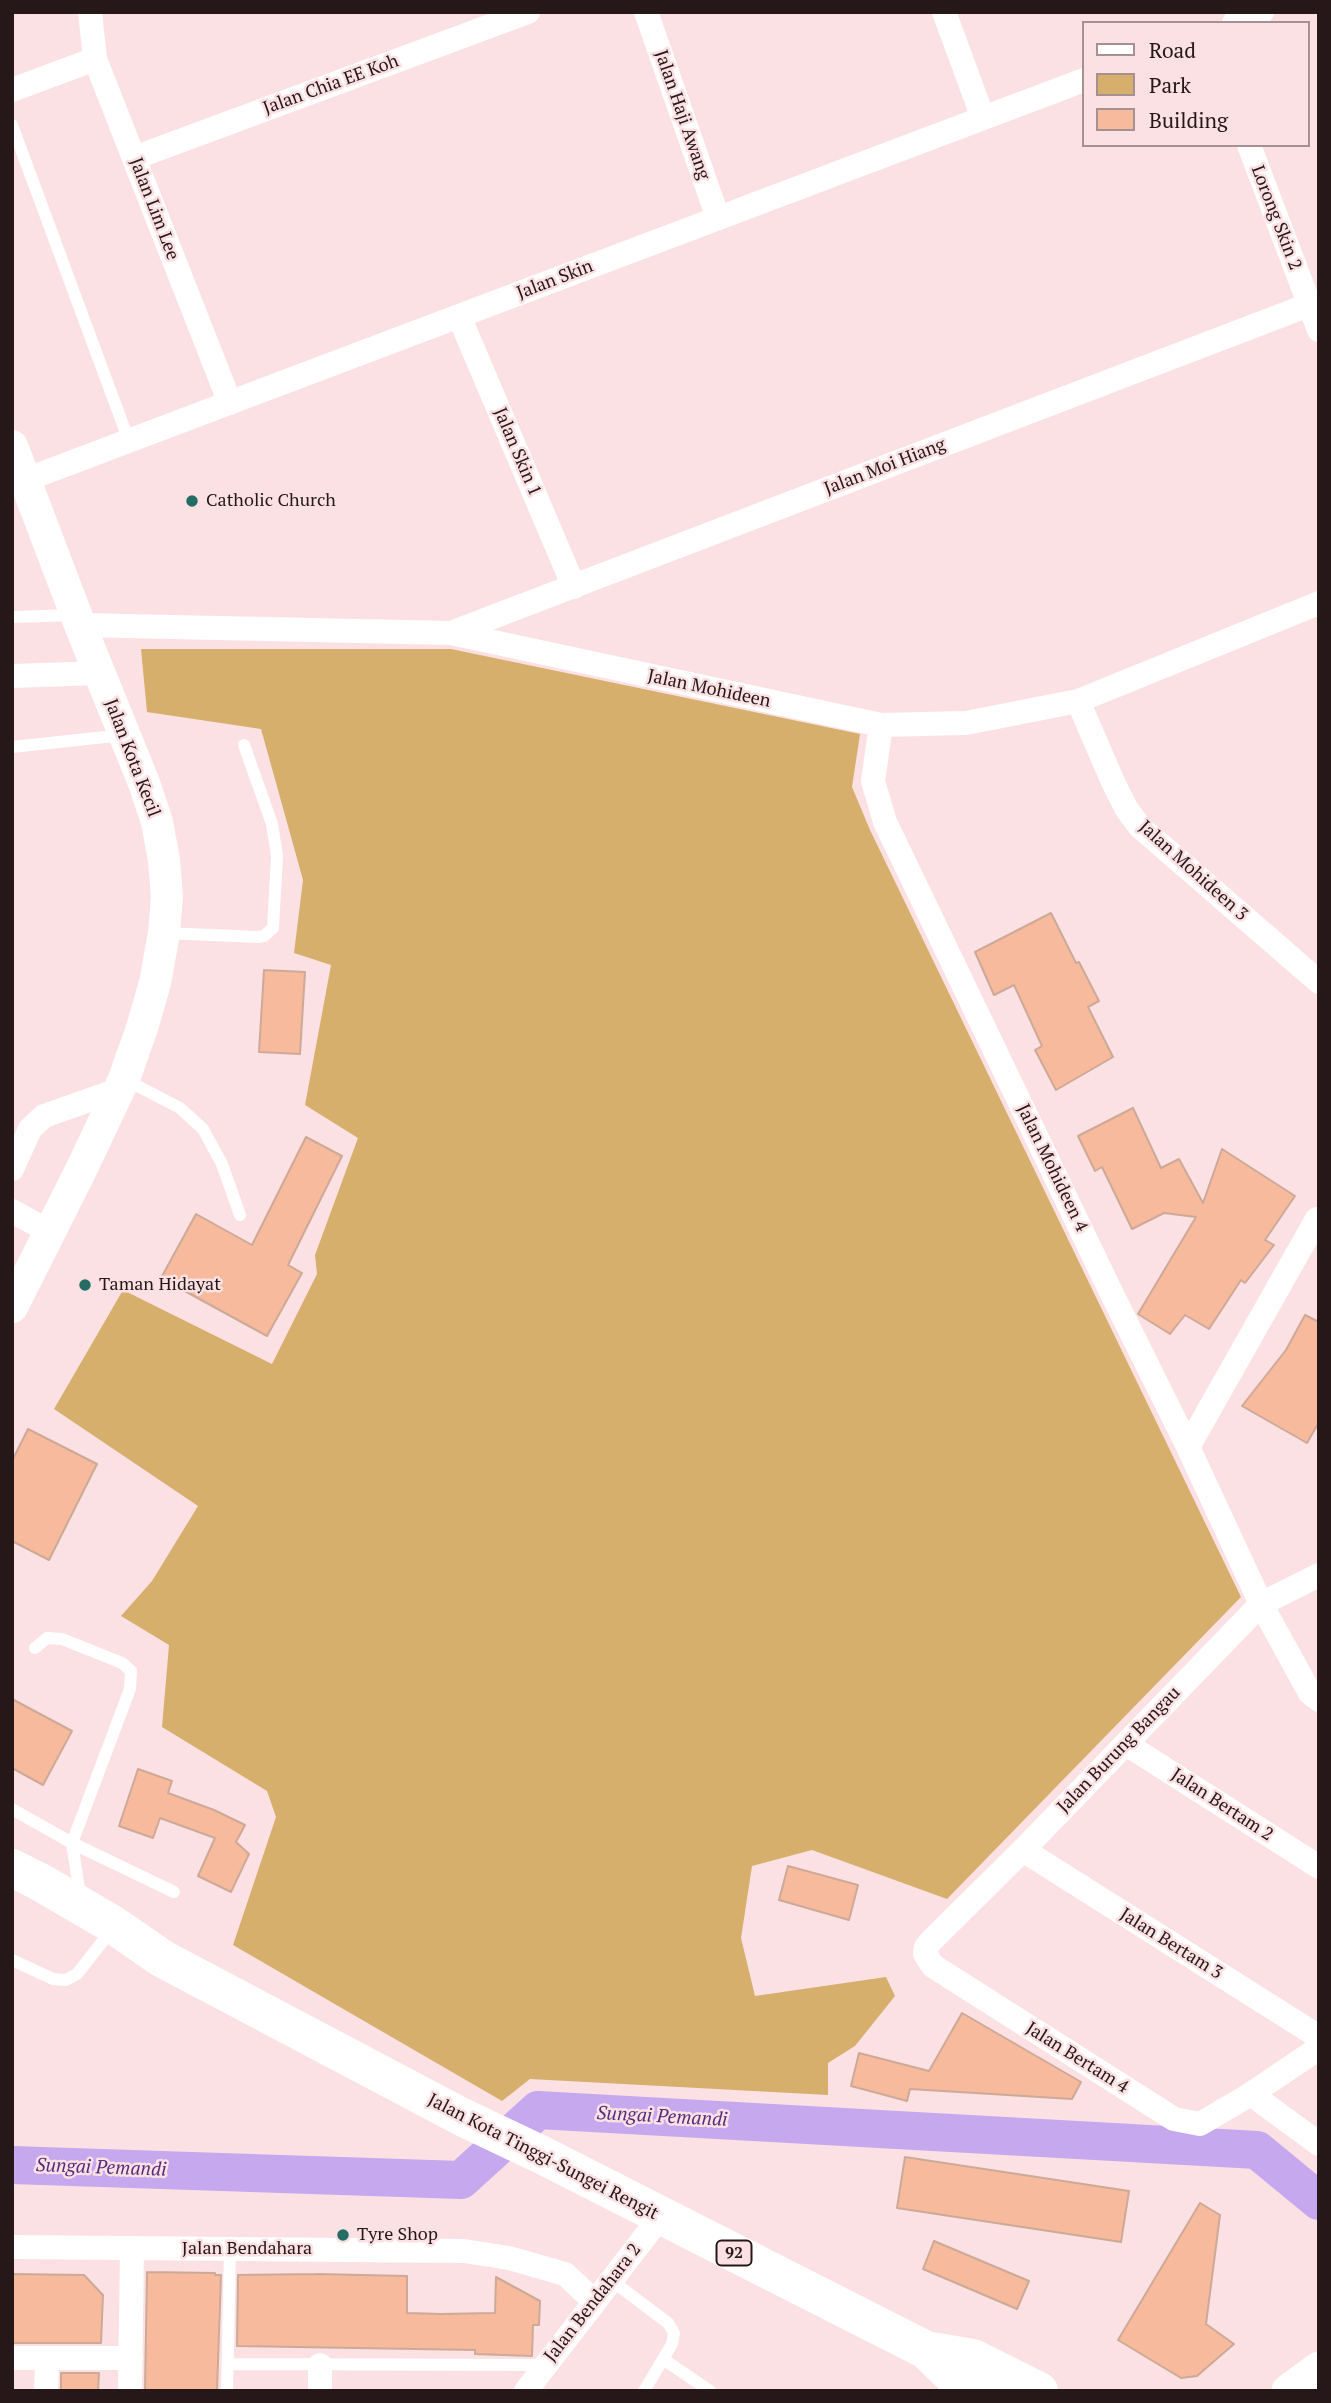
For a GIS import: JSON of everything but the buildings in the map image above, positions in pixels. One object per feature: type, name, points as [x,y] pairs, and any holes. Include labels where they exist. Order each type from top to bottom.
[{"type":"main road","name":"92","points":[[12,1868],[112,1924],[163,1959]]},
{"type":"main road","name":"92","points":[[12,1898],[103,1941],[163,1959]]},
{"type":"main road","name":"Jalan Kota Tinggi-Sungei Rengit","points":[[163,1959],[462,2117],[926,2350],[973,2358],[1039,2391]]},
{"type":"main road","name":"Jalan Kota Tinggi-Sungei Rengit","points":[[926,2350],[962,2385],[974,2391]]},
{"type":"main road","points":[[1289,2391],[1319,2369]]},
{"type":"street","name":"Jalan Lim Lee","points":[[90,12],[95,59],[230,403]]},
{"type":"street","name":"Jalan Chia EE Koh","points":[[134,158],[528,12]]},
{"type":"street","name":"Jalan Haji Awang","points":[[646,12],[718,218]]},
{"type":"street","points":[[944,12],[983,118]]},
{"type":"street","points":[[12,90],[95,59]]},
{"type":"street","name":"Jalan Skin","points":[[26,480],[1082,81]]},
{"type":"street","name":"Lorong Skin 2","points":[[1250,147],[1314,303],[1319,330]]},
{"type":"street","name":"Jalan Moi Hiang","points":[[452,634],[1314,303]]},
{"type":"street","name":"Jalan Skin 1","points":[[459,317],[574,587]]},
{"type":"street","name":"Jalan Kota Kecil","points":[[12,446],[157,822],[167,897],[155,983],[121,1084],[12,1307]]},
{"type":"street","name":"Jalan Mohideen","points":[[78,620],[452,634],[881,725],[966,723],[1078,701],[1319,603]]},
{"type":"street","points":[[12,676],[99,673]]},
{"type":"street","name":"Jalan Mohideen 3","points":[[1078,701],[1117,791],[1139,826],[1319,982]]},
{"type":"street","name":"Jalan Mohideen 4","points":[[881,725],[873,781],[885,821],[1188,1447],[1261,1604],[1307,1689],[1319,1700]]},
{"type":"street","points":[[12,1169],[30,1129],[44,1116],[121,1084]]},
{"type":"street","points":[[12,1211],[50,1232]]},
{"type":"street","points":[[1188,1447],[1318,1219]]},
{"type":"street","name":"Jalan Burung Bangau","points":[[930,1941],[1023,1850],[1261,1604],[1319,1575]]},
{"type":"street","name":"Jalan Bertam 2","points":[[1126,1744],[1319,1867]]},
{"type":"street","name":"Jalan Bertam 3","points":[[1023,1850],[1319,2037]]},
{"type":"street","name":"Jalan Bertam 4","points":[[930,1941],[925,1954],[933,1966],[1174,2119],[1200,2124],[1251,2094]]},
{"type":"street","points":[[1319,2048],[1251,2094],[1319,2144]]},
{"type":"street","name":"Jalan Bendahara 2","points":[[526,2391],[661,2216]]},
{"type":"street","name":"Jalan Bendahara","points":[[12,2247],[464,2250],[509,2258],[565,2274],[594,2301]]},
{"type":"street","points":[[130,2391],[132,2248]]},
{"type":"street","points":[[12,2358],[131,2358]]},
{"type":"street","points":[[46,2391],[47,2358]]},
{"type":"street","points":[[320,2365],[320,2391]]},
{"type":"lane","points":[[12,125],[129,441]]},
{"type":"lane","points":[[12,617],[78,620]]},
{"type":"lane","points":[[12,747],[124,734]]},
{"type":"lane","points":[[164,933],[258,937],[264,936],[273,928],[277,856],[272,824],[244,745]]},
{"type":"lane","points":[[121,1084],[180,1108],[202,1129],[222,1164],[240,1215]]},
{"type":"lane","points":[[35,1648],[47,1638],[62,1639],[122,1663],[132,1674],[130,1689],[72,1843],[82,1907]]},
{"type":"lane","points":[[12,1810],[72,1843],[174,1892]]},
{"type":"lane","points":[[12,1960],[53,1979],[66,1980],[77,1974],[103,1941]]},
{"type":"lane","points":[[227,2391],[230,2249]]},
{"type":"lane","points":[[611,2280],[671,2327],[674,2339],[644,2391]]},
{"type":"lane","points":[[663,2359],[709,2391]]},
{"type":"lane","points":[[228,2364],[545,2365]]},
{"type":"green space","points":[[141,649],[451,649],[860,734],[852,787],[870,830],[1241,1597],[947,1899],[812,1850],[752,1866],[741,1938],[755,1996],[886,1977],[895,1996],[855,2046],[828,2063],[828,2095],[530,2079],[502,2101],[233,1945],[276,1817],[267,1791],[162,1727],[169,1645],[121,1616],[152,1581],[198,1506],[54,1409],[123,1290],[272,1364],[317,1274],[315,1255],[358,1138],[305,1105],[331,965],[294,953],[303,880],[261,729],[147,712]]},
{"type":"waterway","name":"Sungai Pemandi","points":[[12,2165],[461,2180],[538,2110],[1257,2150],[1319,2201]]},
{"type":"place","name":"Catholic Church","points":[[192,501]]},
{"type":"place","name":"Taman Hidayat","points":[[85,1285]]},
{"type":"place","name":"Tyre Shop","points":[[343,2235]]}]
